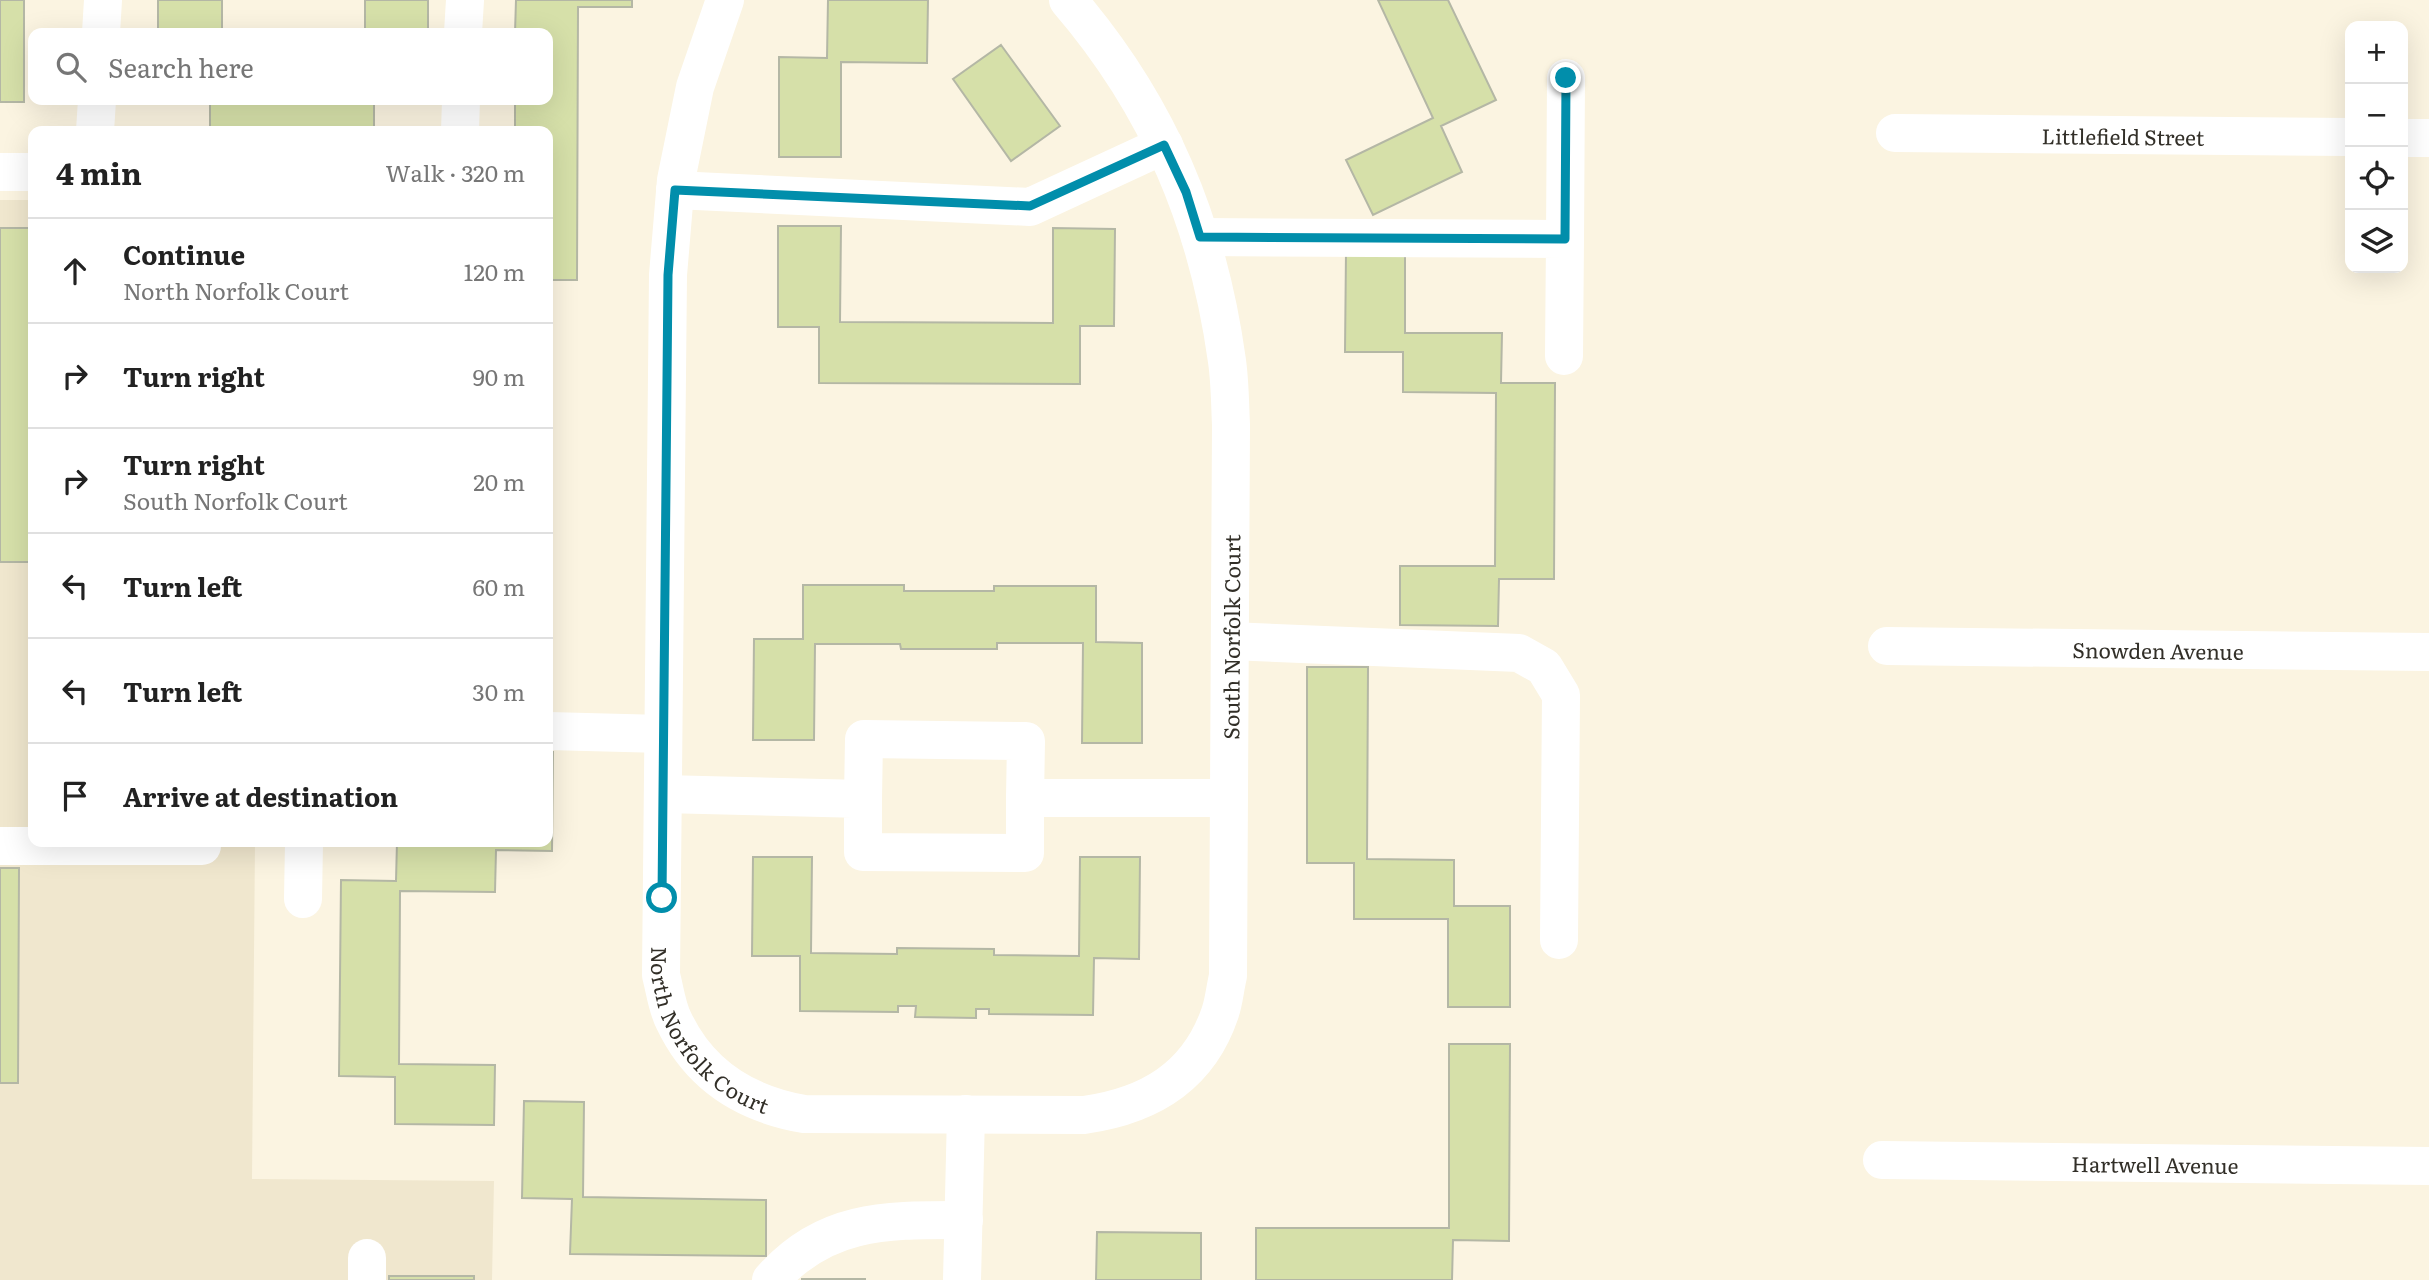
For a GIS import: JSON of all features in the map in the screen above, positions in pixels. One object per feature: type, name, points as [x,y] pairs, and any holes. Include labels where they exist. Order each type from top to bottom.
[{"type":"street","points":[[101,28],[103,0]]},
{"type":"street","points":[[463,28],[465,0]]},
{"type":"street","name":"North Norfolk Court","points":[[725,0],[695,87],[675,190],[668,275],[661,975],[673,1020],[692,1052],[719,1079],[750,1099],[777,1109],[804,1114],[966,1114]]},
{"type":"street","name":"South Norfolk Court","points":[[966,1114],[1084,1115],[1137,1103],[1162,1090],[1189,1067],[1210,1037],[1221,1012],[1228,976],[1231,425],[1227,363],[1212,276],[1186,192],[1148,112],[1102,39],[1068,0]]},
{"type":"street","points":[[1564,356],[1566,78]]},
{"type":"street","points":[[95,126],[97,105]]},
{"type":"street","points":[[460,126],[461,105]]},
{"type":"street","name":"Littlefield Street","points":[[1895,133],[2345,137]]},
{"type":"street","points":[[2408,138],[2429,138]]},
{"type":"street","points":[[675,190],[1030,206],[1164,145]]},
{"type":"street","points":[[0,173],[28,172]]},
{"type":"street","points":[[1200,237],[1565,239]]},
{"type":"street","points":[[1230,641],[1519,653],[1544,667],[1561,695],[1559,940]]},
{"type":"street","name":"Snowden Avenue","points":[[1887,646],[2429,652]]},
{"type":"street","points":[[553,732],[663,734]]},
{"type":"street","points":[[864,739],[1026,741],[1025,798],[1025,853],[863,852],[864,739]]},
{"type":"street","points":[[663,794],[863,799]]},
{"type":"street","points":[[1025,798],[1228,799]]},
{"type":"street","points":[[0,846],[28,845]]},
{"type":"street","points":[[303,900],[304,847]]},
{"type":"street","points":[[962,1280],[966,1114]]},
{"type":"street","name":"Hartwell Avenue","points":[[1882,1160],[2429,1166]]},
{"type":"street","points":[[771,1280],[806,1247],[842,1231],[893,1220],[964,1220]]},
{"type":"shaded area","points":[[0,200],[28,200],[28,847],[255,847],[252,1179],[494,1181],[492,1280],[0,1280]]},
{"type":"building","points":[[0,0],[24,0],[24,102],[0,102]]},
{"type":"building","points":[[158,0],[222,0],[222,28],[158,28]]},
{"type":"building","points":[[365,0],[428,0],[428,28],[365,28]]},
{"type":"building","points":[[516,0],[632,0],[632,7],[578,7],[577,280],[553,280],[553,126],[515,126],[515,105],[553,105],[553,28],[515,28]]},
{"type":"building","points":[[828,0],[928,0],[927,63],[841,62],[841,157],[779,157],[779,57],[827,58]]},
{"type":"building","points":[[1378,0],[1448,0],[1496,100],[1441,126],[1462,172],[1373,215],[1346,160],[1433,118]]},
{"type":"building","points":[[1001,45],[1060,126],[1011,161],[953,79]]},
{"type":"building","points":[[210,105],[374,105],[374,126],[210,126]]},
{"type":"building","points":[[778,226],[841,226],[840,322],[1053,323],[1053,228],[1115,229],[1114,326],[1080,326],[1080,384],[819,383],[819,327],[778,327]]},
{"type":"building","points":[[0,228],[28,228],[28,562],[0,562]]},
{"type":"building","points":[[1346,252],[1405,252],[1405,333],[1502,333],[1501,383],[1555,383],[1554,579],[1499,579],[1498,626],[1400,625],[1400,566],[1495,566],[1496,393],[1403,392],[1403,352],[1345,352]]},
{"type":"building","points":[[803,585],[904,585],[904,591],[994,591],[994,586],[1096,586],[1096,642],[1142,643],[1142,743],[1082,743],[1083,643],[997,643],[997,649],[901,649],[900,644],[815,644],[814,740],[753,740],[754,639],[803,639]]},
{"type":"building","points":[[1307,667],[1368,667],[1367,859],[1454,860],[1454,906],[1510,906],[1510,1007],[1448,1007],[1448,919],[1354,919],[1354,863],[1307,863]]},
{"type":"building","points":[[397,847],[552,847],[552,851],[496,850],[495,892],[400,891],[399,1064],[495,1065],[494,1125],[395,1124],[395,1077],[339,1076],[341,880],[396,881]]},
{"type":"building","points":[[753,857],[812,857],[811,953],[897,954],[897,948],[994,949],[994,955],[1079,956],[1080,857],[1140,857],[1139,959],[1094,958],[1093,1015],[989,1014],[989,1009],[976,1009],[976,1018],[915,1017],[916,1006],[898,1006],[898,1012],[800,1011],[800,956],[752,956]]},
{"type":"building","points":[[0,868],[19,868],[18,1083],[0,1083]]},
{"type":"building","points":[[1449,1044],[1510,1044],[1509,1241],[1453,1240],[1452,1280],[1256,1280],[1256,1228],[1449,1228]]},
{"type":"building","points":[[524,1101],[584,1102],[583,1197],[766,1200],[766,1256],[570,1254],[572,1199],[522,1198]]},
{"type":"building","points":[[1097,1232],[1201,1233],[1201,1280],[1096,1280]]},
{"type":"building","points":[[389,1276],[474,1276],[474,1280],[389,1280]]},
{"type":"building","points":[[865,1279],[865,1280],[802,1280]]},
{"type":"route","points":[[662,898],[668,275],[675,190],[1030,206],[1164,145],[1186,192],[1200,237],[1565,239],[1566,78]]}]
